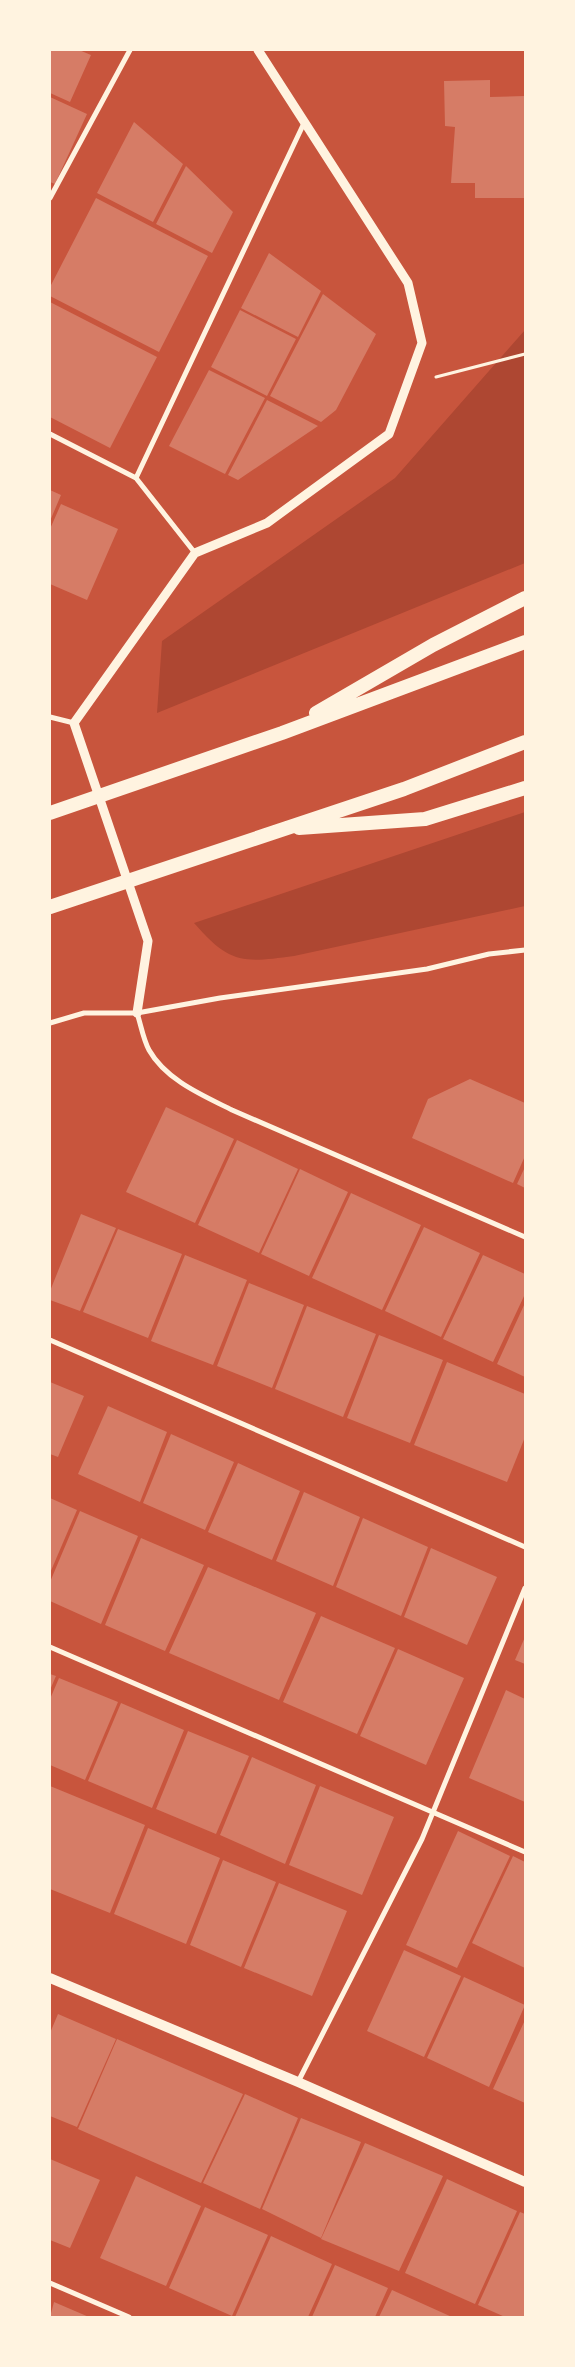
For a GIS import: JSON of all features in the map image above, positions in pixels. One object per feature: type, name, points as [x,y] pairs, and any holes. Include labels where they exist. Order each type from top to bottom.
[{"type":"highway","points":[[282,733],[433,645],[525,598]]},
{"type":"highway","points":[[50,813],[282,733],[525,642]]},
{"type":"highway","points":[[56,905],[175,867],[278,830],[404,789],[525,742]]},
{"type":"highway","points":[[278,830],[425,819],[525,788]]},
{"type":"main road","points":[[50,1978],[298,2082],[525,2182]]},
{"type":"street","points":[[51,194],[130,50]]},
{"type":"street","points":[[74,723],[195,553],[267,524],[389,434],[422,343],[408,282],[258,50]]},
{"type":"street","points":[[136,478],[305,121]]},
{"type":"street","points":[[50,434],[136,478],[195,553]]},
{"type":"street","points":[[50,717],[74,723]]},
{"type":"street","points":[[74,723],[148,941],[137,1013],[149,1050],[173,1077],[199,1094],[525,1237]]},
{"type":"street","points":[[50,1023],[84,1014],[137,1013],[220,998],[427,968],[489,954],[525,950]]},
{"type":"street","points":[[50,1340],[525,1547]]},
{"type":"street","points":[[298,2082],[422,1839],[525,1588]]},
{"type":"street","points":[[50,1647],[525,1852]]},
{"type":"street","points":[[50,2283],[130,2317]]},
{"type":"path","points":[[406,385],[525,354]]},
{"type":"shaded area","points":[[525,330],[525,563],[157,713],[162,641],[395,478]]},
{"type":"shaded area","points":[[525,812],[525,906],[294,956],[262,960],[238,958],[228,953],[206,936],[194,923]]},
{"type":"building","points":[[50,50],[79,50],[91,55],[70,102],[50,93]]},
{"type":"building","points":[[490,80],[490,97],[525,96],[525,198],[475,198],[475,183],[451,183],[455,127],[445,126],[444,81]]},
{"type":"building","points":[[50,97],[87,114],[55,184],[50,182]]},
{"type":"building","points":[[134,122],[183,164],[153,222],[97,193]]},
{"type":"building","points":[[186,166],[233,212],[212,253],[156,224]]},
{"type":"building","points":[[96,198],[208,256],[159,352],[50,296],[50,287]]},
{"type":"building","points":[[269,253],[321,291],[298,337],[241,308]]},
{"type":"building","points":[[323,294],[376,334],[336,410],[321,422],[270,396]]},
{"type":"building","points":[[50,302],[157,357],[110,448],[50,417]]},
{"type":"building","points":[[240,310],[296,339],[267,396],[211,367]]},
{"type":"building","points":[[209,370],[265,398],[225,474],[169,446]]},
{"type":"building","points":[[267,400],[318,426],[238,480],[228,475]]},
{"type":"building","points":[[50,490],[61,495],[50,521]]},
{"type":"building","points":[[61,504],[118,529],[87,600],[50,584],[50,529]]},
{"type":"building","points":[[470,1079],[525,1103],[525,1156],[513,1183],[412,1138],[428,1099]]},
{"type":"building","points":[[166,1107],[234,1139],[195,1223],[126,1192]]},
{"type":"building","points":[[237,1140],[298,1169],[259,1253],[198,1225]]},
{"type":"building","points":[[525,1167],[525,1188],[517,1184]]},
{"type":"building","points":[[300,1169],[348,1192],[309,1276],[261,1254]]},
{"type":"building","points":[[351,1193],[421,1225],[382,1310],[312,1278]]},
{"type":"building","points":[[81,1214],[116,1228],[80,1311],[50,1300],[50,1291]]},
{"type":"building","points":[[424,1227],[480,1253],[441,1337],[385,1311]]},
{"type":"building","points":[[118,1229],[182,1254],[148,1338],[83,1312]]},
{"type":"building","points":[[185,1255],[247,1280],[213,1365],[151,1341]]},
{"type":"building","points":[[483,1255],[525,1274],[525,1294],[493,1362],[443,1339]]},
{"type":"building","points":[[249,1283],[304,1305],[272,1388],[217,1366]]},
{"type":"building","points":[[525,1303],[525,1377],[497,1364]]},
{"type":"building","points":[[307,1306],[376,1334],[343,1417],[275,1389]]},
{"type":"building","points":[[379,1335],[443,1360],[410,1443],[347,1418]]},
{"type":"building","points":[[447,1362],[525,1394],[525,1437],[507,1482],[414,1445]]},
{"type":"building","points":[[50,1382],[84,1396],[58,1457],[50,1454]]},
{"type":"building","points":[[108,1406],[167,1432],[140,1502],[78,1474]]},
{"type":"building","points":[[171,1434],[234,1462],[205,1530],[143,1503]]},
{"type":"building","points":[[238,1463],[300,1491],[272,1560],[208,1532]]},
{"type":"building","points":[[304,1492],[360,1517],[333,1586],[276,1561]]},
{"type":"building","points":[[50,1498],[77,1510],[50,1573]]},
{"type":"building","points":[[80,1511],[138,1536],[101,1624],[50,1601],[50,1582]]},
{"type":"building","points":[[363,1518],[428,1547],[401,1616],[336,1587]]},
{"type":"building","points":[[141,1538],[204,1565],[165,1651],[105,1625]]},
{"type":"building","points":[[431,1548],[497,1577],[467,1645],[404,1617]]},
{"type":"building","points":[[208,1567],[316,1613],[279,1700],[169,1653]]},
{"type":"building","points":[[321,1616],[395,1648],[357,1734],[283,1702]]},
{"type":"building","points":[[525,1637],[525,1664],[515,1660]]},
{"type":"building","points":[[398,1649],[464,1678],[426,1765],[360,1736]]},
{"type":"building","points":[[50,1674],[56,1676],[50,1690]]},
{"type":"building","points":[[59,1678],[118,1702],[85,1780],[50,1765],[50,1699]]},
{"type":"building","points":[[506,1690],[525,1699],[525,1802],[469,1778]]},
{"type":"building","points":[[121,1703],[184,1730],[152,1808],[88,1781]]},
{"type":"building","points":[[188,1731],[249,1756],[216,1834],[156,1809]]},
{"type":"building","points":[[252,1757],[316,1785],[285,1864],[220,1835]]},
{"type":"building","points":[[50,1786],[145,1825],[110,1913],[50,1889]]},
{"type":"building","points":[[320,1786],[394,1817],[362,1895],[289,1865]]},
{"type":"building","points":[[148,1828],[220,1858],[186,1944],[114,1914]]},
{"type":"building","points":[[458,1831],[510,1856],[457,1968],[406,1945]]},
{"type":"building","points":[[513,1856],[525,1862],[525,1968],[472,1943]]},
{"type":"building","points":[[223,1860],[276,1882],[241,1967],[190,1945]]},
{"type":"building","points":[[279,1883],[347,1911],[312,1996],[244,1968]]},
{"type":"building","points":[[404,1950],[461,1976],[424,2057],[367,2031]]},
{"type":"building","points":[[464,1977],[525,2005],[489,2087],[427,2058]]},
{"type":"building","points":[[58,2014],[116,2039],[77,2127],[50,2116],[50,2033]]},
{"type":"building","points":[[525,2020],[525,2103],[493,2089]]},
{"type":"building","points":[[117,2039],[243,2094],[201,2183],[78,2129]]},
{"type":"building","points":[[245,2094],[298,2118],[260,2209],[203,2183]]},
{"type":"building","points":[[301,2118],[361,2142],[321,2238],[262,2209]]},
{"type":"building","points":[[365,2143],[443,2176],[399,2271],[321,2239]]},
{"type":"building","points":[[50,2159],[100,2180],[70,2248],[50,2240]]},
{"type":"building","points":[[136,2176],[201,2206],[166,2286],[100,2258]]},
{"type":"building","points":[[447,2179],[517,2211],[475,2304],[405,2273]]},
{"type":"building","points":[[205,2207],[268,2235],[232,2316],[169,2288]]},
{"type":"building","points":[[520,2212],[525,2214],[525,2317],[505,2317],[478,2305]]},
{"type":"building","points":[[271,2236],[332,2264],[308,2317],[235,2317]]},
{"type":"building","points":[[335,2265],[388,2288],[375,2317],[312,2317]]},
{"type":"building","points":[[392,2290],[452,2317],[379,2317]]},
{"type":"building","points":[[54,2302],[89,2317],[50,2317]]}]
